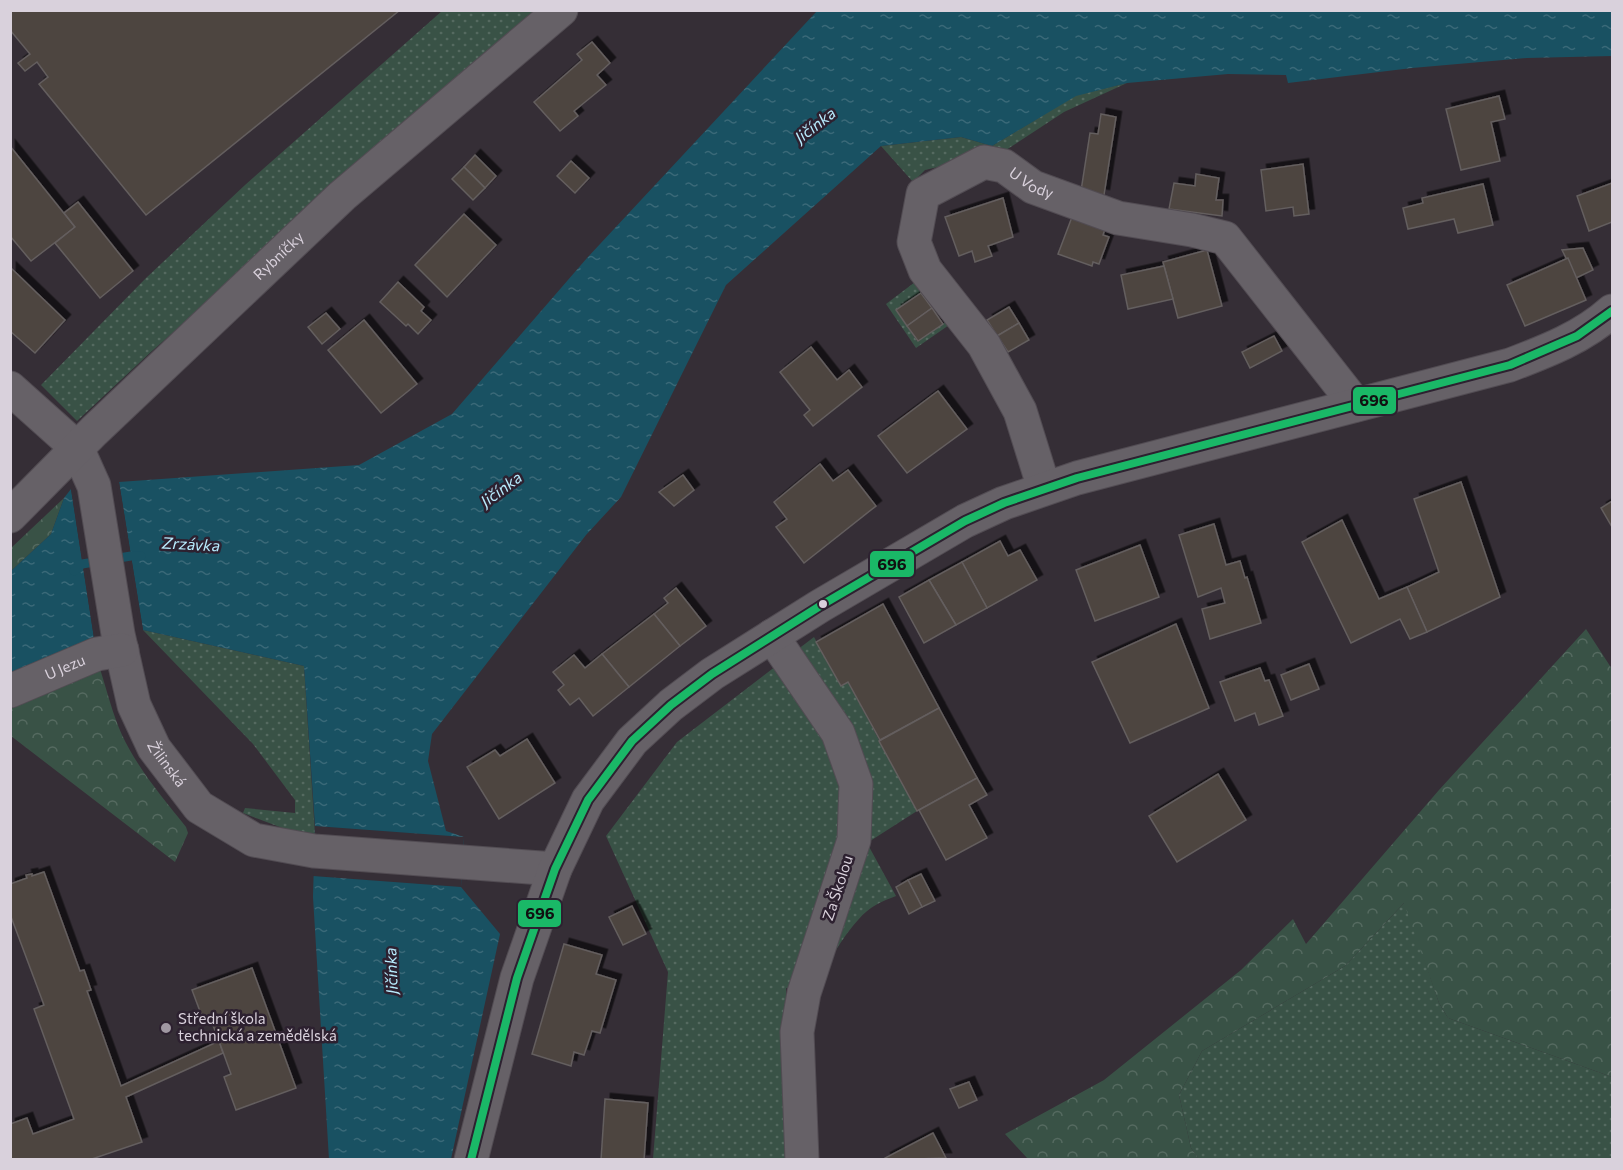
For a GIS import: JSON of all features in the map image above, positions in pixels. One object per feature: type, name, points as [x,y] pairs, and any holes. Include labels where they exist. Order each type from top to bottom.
[{"type":"street","name":"Rybníčky","points":[[10,516],[77,448],[342,196],[561,10]]},
{"type":"street","name":"U Vody","points":[[1044,488],[1020,411],[984,345],[926,270],[914,242],[923,194],[984,162],[1005,166],[1033,187],[1118,218],[1192,230],[1225,238],[1356,405]]},
{"type":"street","points":[[471,1160],[517,978],[555,869],[588,800],[632,741],[671,705],[712,674],[965,521],[1004,503],[1077,478],[1510,365],[1553,348],[1597,324],[1612,310]]},
{"type":"street","name":"Žilinská","points":[[10,388],[77,448],[94,486],[120,642],[134,705],[154,748],[199,807],[254,840],[314,851],[555,869]]},
{"type":"street","name":"Za Školou","points":[[772,636],[838,733],[856,784],[854,840],[804,993],[797,1032],[802,1160]]},
{"type":"street","name":"U Jezu","points":[[10,691],[120,642]]},
{"type":"green space","points":[[442,11],[538,11],[152,351],[77,421],[41,385],[146,278],[245,185]]},
{"type":"green space","points":[[1127,83],[1064,112],[1003,152],[925,170],[913,182],[881,146],[961,137],[992,146],[1076,95]]},
{"type":"green space","points":[[919,279],[926,289],[896,310],[917,341],[949,319],[952,323],[916,348],[886,304]]},
{"type":"green space","points":[[64,498],[51,534],[11,571],[11,548]]},
{"type":"green space","points":[[1586,629],[1612,669],[1612,1077],[1448,1018],[1439,1003],[1404,903],[1345,966],[1202,1051],[1179,1095],[1191,1148],[1199,1159],[1028,1159],[1005,1134],[1104,1080],[1241,970],[1293,919],[1306,944],[1439,790]]},
{"type":"green space","points":[[143,630],[304,666],[315,834],[285,829],[243,813],[245,808],[295,813],[295,800],[253,744]]},
{"type":"green space","points":[[814,637],[841,686],[848,682],[917,811],[867,843],[896,896],[871,908],[854,925],[829,962],[811,996],[786,988],[786,1074],[790,1159],[653,1159],[668,972],[606,836],[677,742]]},
{"type":"green space","points":[[100,669],[128,748],[151,783],[186,827],[188,833],[175,862],[11,736],[10,698]]},
{"type":"green space","points":[[1405,902],[1439,1003],[1448,1018],[1612,1077],[1612,1159],[1199,1159],[1191,1148],[1179,1095],[1202,1051],[1345,966]]},
{"type":"water","name":"Jičínka","points":[[817,11],[1612,11],[1612,56],[1527,58],[1412,68],[1288,83],[1286,75],[1228,74],[1127,83],[1076,96],[992,146],[961,137],[881,146],[726,285],[621,497],[586,535],[432,734],[428,761],[446,831],[464,837],[461,887],[500,934],[451,1159],[329,1159],[313,897],[315,826],[304,666],[143,630],[119,482],[359,465],[452,414],[587,258]]},
{"type":"water","points":[[71,489],[94,638],[11,682],[11,571],[51,534],[64,498]]},
{"type":"pier","points":[[116,482],[119,482],[143,630],[140,630]]},
{"type":"pier","points":[[71,489],[74,489],[97,638],[94,638]]},
{"type":"pier","points":[[315,826],[464,837],[461,887],[313,876]]},
{"type":"building","points":[[10,10],[400,10],[146,215],[39,84],[48,77],[37,62],[25,71],[18,63],[30,54],[10,30]]},
{"type":"building","points":[[592,42],[610,63],[597,75],[606,85],[574,111],[578,116],[560,131],[534,102],[582,60],[577,54]]},
{"type":"building","points":[[1499,96],[1505,119],[1491,122],[1500,161],[1461,170],[1446,109]]},
{"type":"building","points":[[1101,114],[1116,117],[1104,195],[1081,191],[1090,133],[1098,134]]},
{"type":"building","points":[[10,146],[75,227],[31,261],[10,236]]},
{"type":"building","points":[[475,155],[496,176],[485,188],[464,167]]},
{"type":"building","points":[[571,161],[589,178],[575,193],[557,176]]},
{"type":"building","points":[[1303,164],[1309,214],[1294,216],[1293,207],[1266,211],[1261,170]]},
{"type":"building","points":[[464,167],[485,188],[473,200],[452,179]]},
{"type":"building","points":[[1196,174],[1219,178],[1216,200],[1223,200],[1222,216],[1169,209],[1174,183],[1195,186]]},
{"type":"building","points":[[1612,183],[1612,222],[1589,231],[1577,196]]},
{"type":"building","points":[[1483,184],[1493,225],[1458,233],[1454,219],[1408,229],[1403,208],[1423,203],[1422,198]]},
{"type":"building","points":[[1003,198],[1013,237],[988,246],[992,256],[975,262],[972,251],[959,256],[945,217]]},
{"type":"building","points":[[78,202],[133,271],[100,298],[55,243],[75,227],[64,213]]},
{"type":"building","points":[[464,214],[496,245],[447,297],[415,265]]},
{"type":"building","points":[[1072,217],[1105,229],[1103,235],[1109,237],[1099,264],[1093,262],[1092,266],[1058,254]]},
{"type":"building","points":[[1583,248],[1593,270],[1576,278],[1562,250]]},
{"type":"building","points":[[1207,250],[1222,306],[1178,318],[1163,262]]},
{"type":"building","points":[[1568,258],[1586,300],[1525,326],[1507,285]]},
{"type":"building","points":[[1164,266],[1173,299],[1128,309],[1121,275]]},
{"type":"building","points":[[11,268],[65,320],[35,353],[10,331]]},
{"type":"building","points":[[398,282],[424,307],[421,311],[431,320],[418,334],[380,302]]},
{"type":"building","points":[[921,293],[932,308],[907,326],[896,310]]},
{"type":"building","points":[[1009,307],[1019,323],[997,336],[987,320]]},
{"type":"building","points":[[932,308],[943,324],[918,341],[907,326]]},
{"type":"building","points":[[326,313],[340,329],[322,344],[308,327]]},
{"type":"building","points":[[364,320],[417,384],[381,413],[328,350]]},
{"type":"building","points":[[1019,323],[1029,340],[1008,352],[997,336]]},
{"type":"building","points":[[1274,336],[1282,351],[1250,368],[1242,352]]},
{"type":"building","points":[[811,347],[837,380],[849,370],[862,387],[813,426],[804,415],[810,410],[780,372]]},
{"type":"building","points":[[938,391],[967,429],[907,473],[878,436]]},
{"type":"building","points":[[820,464],[833,481],[848,470],[876,506],[804,563],[776,527],[787,519],[774,502]]},
{"type":"building","points":[[683,475],[694,490],[674,506],[659,492]]},
{"type":"building","points":[[1461,482],[1500,597],[1427,632],[1407,587],[1439,572],[1414,499]]},
{"type":"building","points":[[1612,501],[1612,527],[1601,508]]},
{"type":"building","points":[[1342,520],[1379,599],[1407,587],[1427,632],[1410,639],[1400,619],[1351,643],[1302,542]]},
{"type":"building","points":[[1214,524],[1226,565],[1240,561],[1261,623],[1210,639],[1202,609],[1225,603],[1221,588],[1198,597],[1179,535]]},
{"type":"building","points":[[1000,541],[1008,556],[1020,550],[1037,580],[987,608],[962,562]]},
{"type":"building","points":[[1140,545],[1159,597],[1095,621],[1076,570]]},
{"type":"building","points":[[962,562],[987,608],[956,625],[929,580]]},
{"type":"building","points":[[929,580],[956,625],[924,643],[899,597]]},
{"type":"building","points":[[676,588],[706,626],[680,646],[654,614],[668,603],[664,598]]},
{"type":"building","points":[[883,604],[939,708],[880,740],[848,682],[841,686],[816,642]]},
{"type":"building","points":[[654,614],[680,646],[629,687],[602,654]]},
{"type":"building","points":[[1176,624],[1209,708],[1130,743],[1092,662]]},
{"type":"building","points":[[602,654],[629,687],[593,716],[579,698],[570,705],[558,690],[564,685],[553,672],[574,655],[585,668]]},
{"type":"building","points":[[1309,664],[1319,689],[1291,700],[1281,675]]},
{"type":"building","points":[[1260,668],[1265,681],[1269,680],[1283,716],[1259,725],[1255,713],[1235,721],[1220,682]]},
{"type":"building","points":[[939,708],[977,778],[917,811],[879,741]]},
{"type":"building","points":[[527,739],[555,783],[499,819],[467,767],[495,750],[500,756]]},
{"type":"building","points":[[1218,774],[1246,820],[1177,862],[1149,816]]},
{"type":"building","points":[[977,778],[987,795],[969,805],[987,838],[946,860],[919,810]]},
{"type":"building","points":[[44,872],[80,971],[84,970],[91,990],[87,991],[121,1086],[219,1041],[223,1053],[126,1097],[142,1142],[89,1160],[10,1160],[10,1124],[27,1118],[33,1134],[74,1119],[34,1009],[44,1005],[10,914],[10,884],[27,878],[26,875],[32,874],[32,876]]},
{"type":"building","points":[[921,874],[935,901],[922,907],[908,880]]},
{"type":"building","points":[[908,880],[922,907],[909,914],[896,887]]},
{"type":"building","points":[[632,906],[646,934],[623,945],[609,917]]},
{"type":"building","points":[[564,944],[602,955],[596,974],[616,980],[600,1033],[592,1031],[584,1055],[574,1052],[571,1066],[532,1054]]},
{"type":"building","points":[[252,968],[296,1088],[236,1110],[224,1077],[231,1074],[219,1041],[211,1020],[204,1022],[192,990]]},
{"type":"building","points":[[969,1082],[977,1100],[959,1108],[950,1089]]},
{"type":"building","points":[[605,1099],[648,1103],[644,1160],[601,1160]]},
{"type":"building","points":[[933,1133],[946,1158],[886,1160],[885,1158]]},
{"type":"waterway","name":"Zrzávka","points":[[74,571],[82,564],[141,556]]},
{"type":"transit line","name":"696","points":[[471,1160],[517,978],[555,869],[588,800],[632,741],[671,705],[712,674],[820,606],[965,521],[1004,503],[1077,478],[1510,365],[1577,336],[1612,311]]},
{"type":"place","name":"Střední škola technická a zemědělská","points":[[166,1028]]}]
